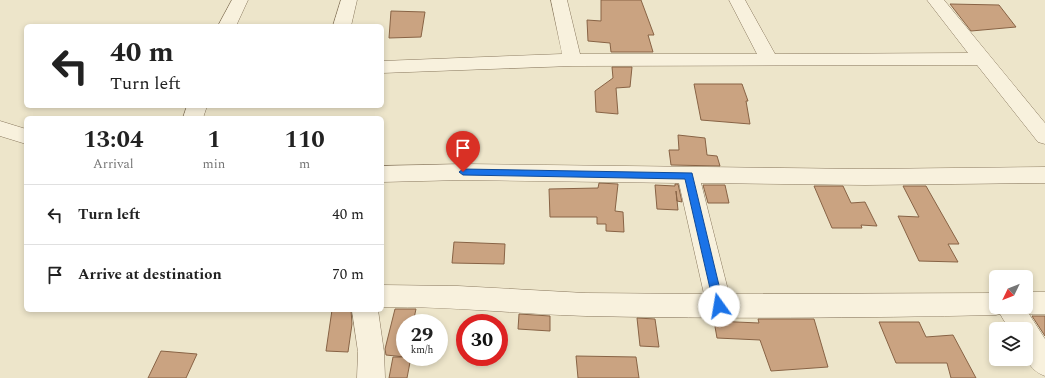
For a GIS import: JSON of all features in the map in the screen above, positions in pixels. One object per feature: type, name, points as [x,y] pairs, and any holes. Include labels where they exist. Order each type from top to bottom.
[{"type":"street","points":[[228,24],[240,0]]},
{"type":"street","points":[[343,24],[349,0]]},
{"type":"street","points":[[558,0],[572,60]]},
{"type":"street","points":[[738,0],[769,59]]},
{"type":"street","points":[[935,0],[1045,136]]},
{"type":"street","points":[[384,66],[572,60],[769,59],[854,61],[984,59]]},
{"type":"street","points":[[0,128],[24,136]]},
{"type":"street","points":[[384,174],[463,172],[688,176],[865,177],[1045,175]]},
{"type":"street","points":[[688,176],[719,306]]},
{"type":"street","points":[[384,296],[424,294],[530,302],[719,306],[869,307],[989,304]]},
{"type":"street","points":[[1033,303],[1045,303]]},
{"type":"street","points":[[365,312],[371,352],[371,378]]},
{"type":"street","points":[[1033,343],[1045,363]]},
{"type":"building","points":[[601,0],[641,0],[654,35],[648,35],[653,52],[611,52],[610,43],[588,41],[587,20],[601,21]]},
{"type":"building","points":[[950,4],[999,5],[1016,27],[971,31]]},
{"type":"building","points":[[391,11],[425,12],[421,37],[389,38]]},
{"type":"building","points":[[612,67],[632,67],[630,87],[616,88],[618,114],[596,112],[595,91],[613,78]]},
{"type":"building","points":[[694,84],[742,84],[748,101],[746,101],[750,124],[701,120]]},
{"type":"building","points":[[678,135],[705,138],[707,155],[717,156],[720,166],[671,165],[669,150],[679,150]]},
{"type":"building","points":[[599,183],[618,184],[615,211],[623,212],[624,232],[606,231],[606,224],[597,224],[597,217],[550,217],[549,189],[598,188]]},
{"type":"building","points":[[675,184],[678,184],[682,202],[677,201],[678,210],[657,209],[655,185],[675,186]]},
{"type":"building","points":[[703,185],[725,185],[729,203],[708,203]]},
{"type":"building","points":[[814,186],[843,186],[851,203],[865,202],[877,226],[861,225],[862,228],[832,228]]},
{"type":"building","points":[[903,186],[926,186],[959,244],[948,244],[958,262],[919,261],[898,216],[919,217]]},
{"type":"building","points":[[454,242],[505,244],[504,264],[452,263]]},
{"type":"building","points":[[395,309],[416,309],[415,314],[396,314],[396,356],[386,355],[385,349]]},
{"type":"building","points":[[332,312],[351,312],[352,324],[348,352],[326,351]]},
{"type":"building","points":[[519,314],[550,316],[550,331],[518,329]]},
{"type":"building","points":[[1032,316],[1045,316],[1045,336]]},
{"type":"building","points":[[637,318],[655,319],[659,347],[640,346]]},
{"type":"building","points":[[758,319],[814,319],[828,367],[771,371],[760,340],[717,338],[714,321],[759,323]]},
{"type":"building","points":[[879,322],[919,322],[926,337],[953,335],[976,378],[951,378],[947,363],[896,363]]},
{"type":"building","points":[[161,351],[197,354],[186,378],[148,378]]},
{"type":"building","points":[[576,356],[636,357],[639,378],[578,378]]},
{"type":"building","points":[[393,357],[396,357],[396,366],[409,366],[407,378],[389,378]]},
{"type":"route","points":[[463,172],[688,176],[719,306]]}]
